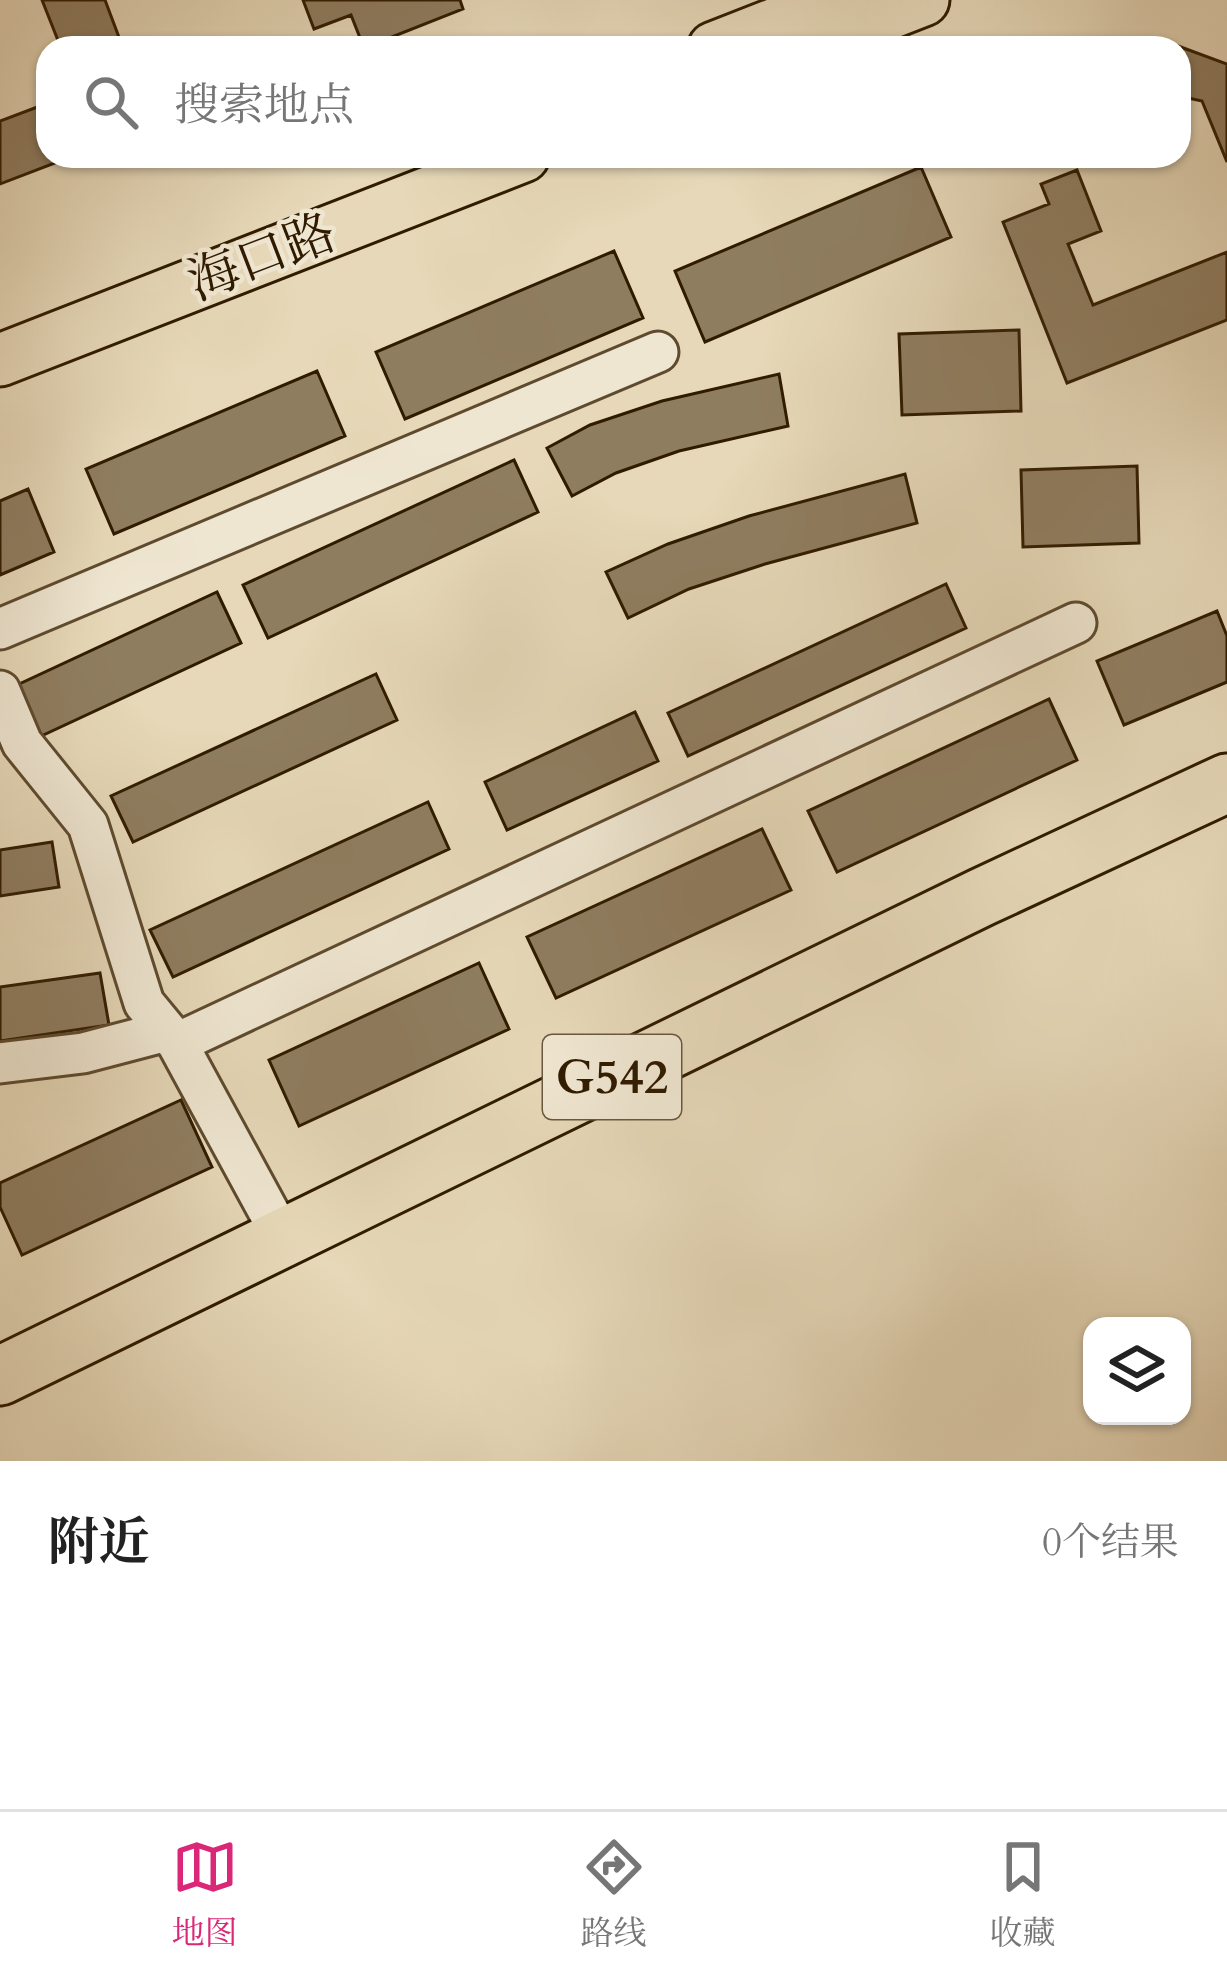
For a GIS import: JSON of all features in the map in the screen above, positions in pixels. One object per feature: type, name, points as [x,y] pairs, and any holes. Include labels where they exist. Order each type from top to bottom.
[{"type":"highway","name":"G542","points":[[0,1376],[960,907],[1227,783]]},
{"type":"main road","points":[[745,36],[837,0]]},
{"type":"main road","points":[[830,36],[922,0]]},
{"type":"main road","name":"海口路","points":[[0,327],[406,168]]},
{"type":"main road","name":"海口路","points":[[0,360],[492,168]]},
{"type":"street","points":[[0,629],[658,352]]},
{"type":"street","points":[[0,1063],[172,1037],[1076,622]]},
{"type":"street","points":[[0,691],[22,743],[88,825],[145,1003],[172,1037],[283,1238]]},
{"type":"building","points":[[42,0],[105,0],[118,36],[56,36]]},
{"type":"building","points":[[303,0],[460,0],[463,9],[394,36],[359,36],[351,15],[314,29]]},
{"type":"building","points":[[1191,51],[1227,64],[1227,162],[1202,101],[1191,99]]},
{"type":"building","points":[[36,108],[36,168],[42,168],[0,184],[0,121]]},
{"type":"building","points":[[919,168],[951,237],[705,342],[675,271]]},
{"type":"building","points":[[1077,170],[1101,231],[1068,244],[1093,305],[1227,252],[1227,320],[1067,383],[1003,222],[1049,204],[1041,184]]},
{"type":"building","points":[[614,251],[643,318],[405,419],[376,352]]},
{"type":"building","points":[[1019,330],[1021,411],[902,415],[899,334]]},
{"type":"building","points":[[317,371],[345,436],[114,534],[86,469]]},
{"type":"building","points":[[779,374],[788,426],[679,451],[616,473],[572,496],[547,448],[590,425],[662,401]]},
{"type":"building","points":[[514,460],[538,512],[268,638],[243,585]]},
{"type":"building","points":[[1137,466],[1139,543],[1023,547],[1021,470]]},
{"type":"building","points":[[905,474],[917,523],[765,564],[689,589],[628,618],[606,572],[749,516]]},
{"type":"building","points":[[28,489],[54,552],[0,575],[0,501]]},
{"type":"building","points":[[946,584],[966,628],[688,756],[668,713]]},
{"type":"building","points":[[217,592],[241,643],[39,737],[15,686]]},
{"type":"building","points":[[1217,611],[1227,636],[1227,682],[1124,725],[1097,661]]},
{"type":"building","points":[[376,674],[397,720],[133,842],[111,796]]},
{"type":"building","points":[[1049,699],[1077,760],[837,872],[808,811]]},
{"type":"building","points":[[635,712],[658,761],[507,830],[485,782]]},
{"type":"building","points":[[428,802],[449,849],[173,977],[150,930]]},
{"type":"building","points":[[762,829],[791,890],[556,998],[527,937]]},
{"type":"building","points":[[52,842],[59,887],[0,896],[0,850]]},
{"type":"building","points":[[479,963],[509,1029],[299,1126],[269,1060]]},
{"type":"building","points":[[100,973],[109,1025],[0,1041],[0,987]]},
{"type":"building","points":[[181,1100],[212,1167],[22,1255],[0,1207],[0,1183]]}]
